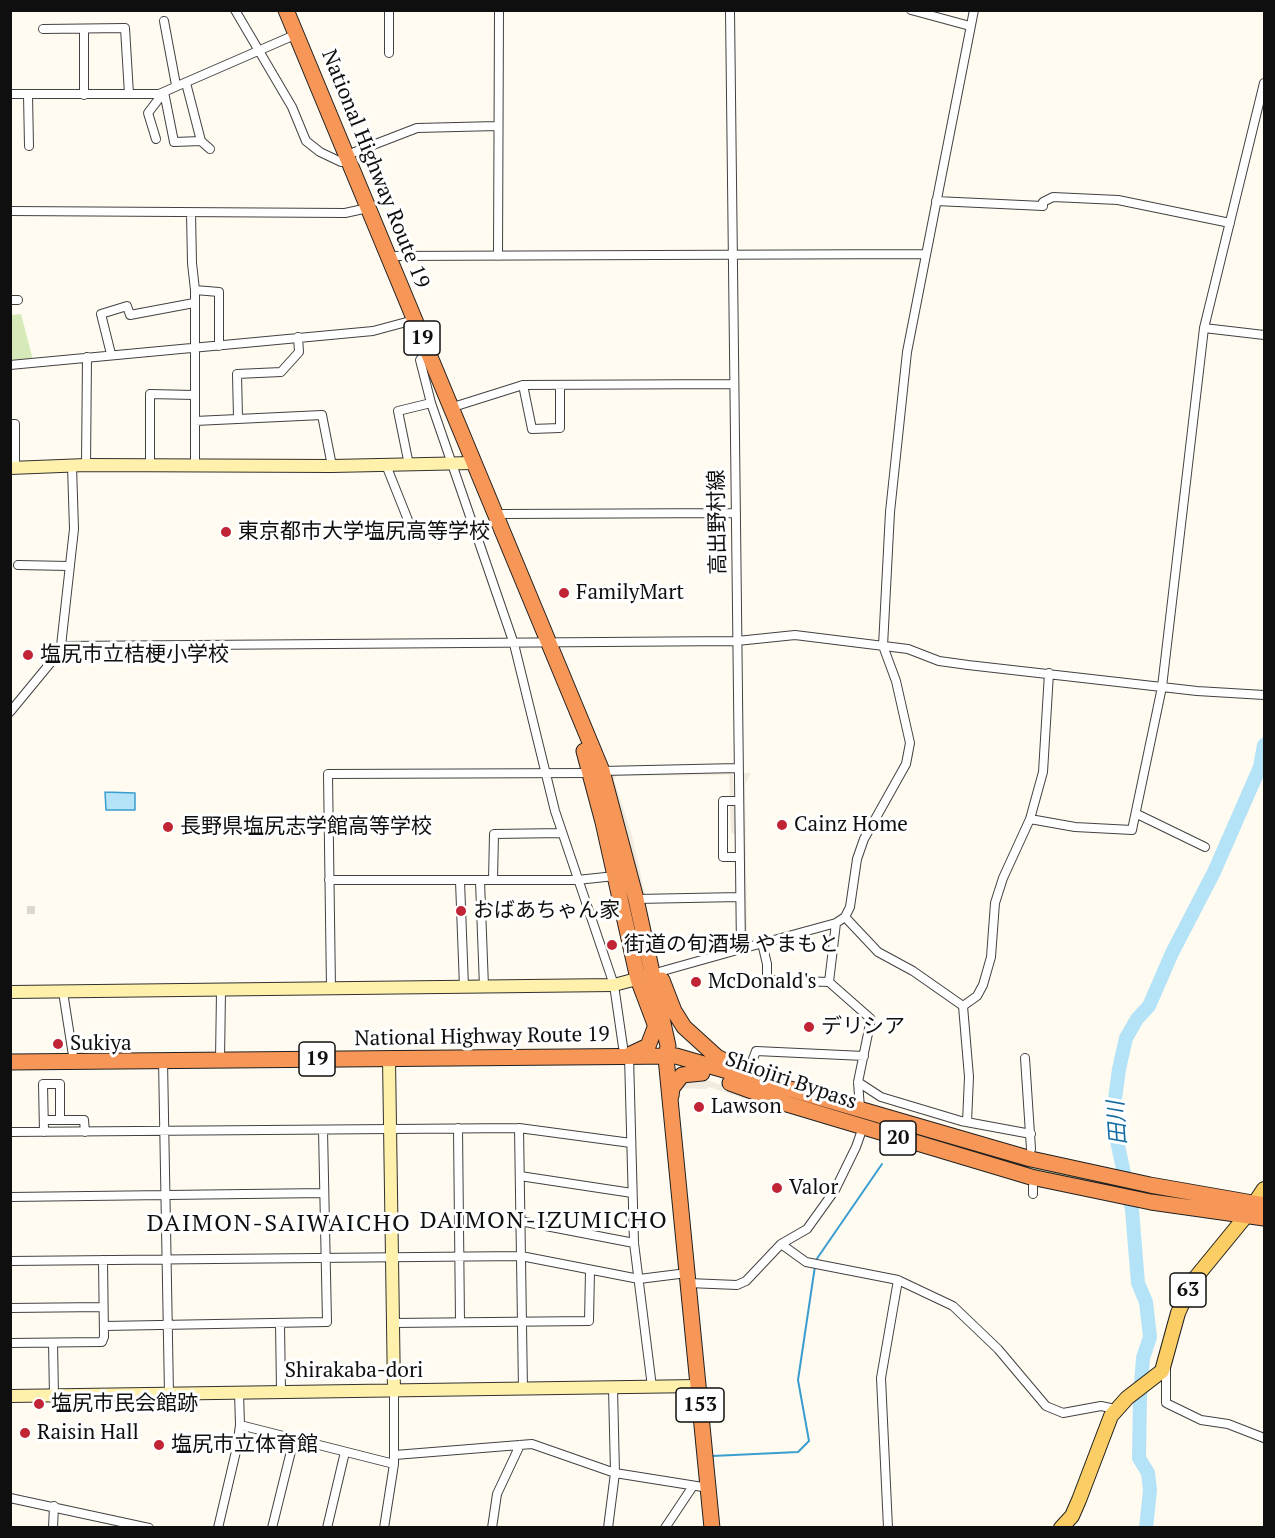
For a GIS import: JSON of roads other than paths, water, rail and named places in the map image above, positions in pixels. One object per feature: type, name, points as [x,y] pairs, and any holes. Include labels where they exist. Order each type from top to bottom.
[{"type":"highway","name":"National Highway Route 19","points":[[286,10],[547,643],[597,772],[622,875],[621,902],[650,975],[668,1046],[666,1058]]},
{"type":"highway","name":"National Highway Route 19","points":[[622,875],[636,899],[660,1048],[666,1058]]},
{"type":"highway","points":[[650,975],[684,1027],[717,1057],[748,1071],[854,1106]]},
{"type":"highway","points":[[625,1053],[648,1046],[656,1025]]},
{"type":"highway","name":"National Highway Route 19","points":[[10,1062],[389,1059],[625,1053],[666,1058]]},
{"type":"highway","name":"Shiojiri Bypass","points":[[666,1058],[676,1056],[757,1082],[854,1106],[1031,1159],[1255,1208],[1264,1218]]},
{"type":"highway","name":"Shiojiri Bypass","points":[[666,1058],[787,1104],[992,1167],[1151,1202],[1255,1208]]},
{"type":"highway","name":"153","points":[[666,1058],[698,1386],[701,1487],[712,1527]]},
{"type":"highway","points":[[670,1100],[672,1088],[682,1075],[702,1073]]},
{"type":"main road","name":"63","points":[[1062,1527],[1072,1516],[1095,1453],[1115,1409],[1156,1377],[1166,1364],[1178,1313],[1186,1292],[1197,1275],[1255,1208],[1264,1189]]},
{"type":"street","points":[[235,10],[291,107],[306,141],[320,152],[341,162],[417,128],[497,126]]},
{"type":"street","points":[[389,10],[389,53]]},
{"type":"street","points":[[498,10],[498,256]]},
{"type":"street","name":"高出野村線","points":[[730,10],[737,768],[741,949]]},
{"type":"street","points":[[911,10],[970,26]]},
{"type":"street","points":[[10,992],[614,985],[836,923],[845,917],[850,907],[857,858],[864,839],[906,764],[910,743],[896,681],[883,646],[890,512],[900,398],[924,254],[974,10]]},
{"type":"street","points":[[164,21],[181,84],[201,141],[210,149]]},
{"type":"street","points":[[43,29],[125,28],[129,94]]},
{"type":"street","points":[[84,29],[84,95]]},
{"type":"street","points":[[10,94],[84,95],[164,92],[297,34]]},
{"type":"street","points":[[1030,819],[1075,827],[1132,830],[1162,687],[1204,328],[1264,83]]},
{"type":"street","points":[[156,139],[148,113],[164,92]]},
{"type":"street","points":[[164,92],[174,142],[201,141]]},
{"type":"street","points":[[28,95],[29,146]]},
{"type":"street","points":[[936,201],[1043,206],[1043,202],[1053,197],[1108,199],[1230,223]]},
{"type":"street","points":[[10,211],[345,213],[368,208]]},
{"type":"street","points":[[192,213],[192,263],[195,290],[195,465]]},
{"type":"street","points":[[387,256],[924,254]]},
{"type":"street","points":[[195,290],[219,292],[219,346]]},
{"type":"street","points":[[111,354],[101,314],[127,306],[130,315],[194,303]]},
{"type":"street","points":[[10,365],[373,330],[414,320]]},
{"type":"street","points":[[1204,328],[1264,335]]},
{"type":"street","points":[[238,418],[237,374],[281,372],[299,352],[298,337]]},
{"type":"street","points":[[427,351],[422,354],[420,360],[431,403],[514,644],[562,833],[614,985],[625,1053],[634,1243],[652,1387]]},
{"type":"street","points":[[86,465],[87,357]]},
{"type":"street","points":[[450,408],[523,385],[734,384]]},
{"type":"street","points":[[523,385],[532,429],[560,428],[560,385]]},
{"type":"street","points":[[150,466],[150,394],[194,395]]},
{"type":"street","points":[[409,465],[398,411],[431,403]]},
{"type":"street","points":[[195,421],[322,416],[332,466]]},
{"type":"street","points":[[10,424],[15,424],[13,468],[86,465],[332,466],[473,463]]},
{"type":"street","points":[[387,465],[410,525]]},
{"type":"street","points":[[10,712],[61,646],[75,507],[72,466]]},
{"type":"street","points":[[495,516],[736,513]]},
{"type":"street","points":[[18,565],[69,566]]},
{"type":"street","points":[[61,646],[737,641],[795,635],[908,649],[939,661],[1162,687],[1264,695]]},
{"type":"street","points":[[963,1006],[977,996],[983,985],[991,957],[995,903],[1003,878],[1030,819],[1043,772],[1049,673]]},
{"type":"street","points":[[331,989],[328,774],[597,772],[737,768]]},
{"type":"street","points":[[738,801],[723,801],[723,857],[739,857]]},
{"type":"street","points":[[1137,814],[1205,846]]},
{"type":"street","points":[[493,880],[494,834],[562,833]]},
{"type":"street","points":[[329,880],[577,880],[622,875]]},
{"type":"street","points":[[480,880],[484,987]]},
{"type":"street","points":[[460,881],[464,987]]},
{"type":"street","points":[[621,902],[636,899],[740,897]]},
{"type":"street","points":[[845,917],[878,952],[913,970],[963,1006],[969,1077],[967,1122]]},
{"type":"street","points":[[829,982],[836,923]]},
{"type":"street","points":[[762,943],[767,964],[767,980],[829,982],[871,1019],[854,1106]]},
{"type":"street","points":[[220,1060],[221,991]]},
{"type":"street","points":[[63,992],[74,1062]]},
{"type":"street","points":[[748,1071],[756,1051],[864,1056]]},
{"type":"street","points":[[1025,1058],[1031,1149]]},
{"type":"street","points":[[384,1527],[394,1460],[389,1059]]},
{"type":"street","points":[[163,1060],[169,1394]]},
{"type":"street","points":[[858,1082],[881,1097],[967,1122],[1031,1134]]},
{"type":"street","points":[[44,1132],[43,1084],[60,1084],[60,1120]]},
{"type":"street","points":[[44,1120],[84,1120],[85,1132]]},
{"type":"street","points":[[10,1261],[520,1256],[639,1279],[688,1278],[737,1286],[746,1281],[781,1244],[807,1228],[823,1210],[856,1147],[862,1127]]},
{"type":"street","points":[[458,1128],[460,1322]]},
{"type":"street","points":[[10,1132],[519,1128],[631,1143]]},
{"type":"street","points":[[519,1128],[523,1390]]},
{"type":"street","points":[[104,1326],[327,1322],[323,1130]]},
{"type":"street","points":[[519,1176],[632,1193]]},
{"type":"street","points":[[10,1197],[324,1193]]},
{"type":"street","points":[[520,1221],[634,1243]]},
{"type":"street","points":[[781,1244],[806,1263],[898,1280],[936,1296],[963,1314],[998,1349],[1046,1407],[1063,1413],[1101,1406],[1115,1409]]},
{"type":"street","points":[[10,1342],[102,1342],[104,1326],[103,1260]]},
{"type":"street","points":[[393,1323],[589,1321],[590,1271]]},
{"type":"street","points":[[888,1527],[881,1378],[898,1280]]},
{"type":"street","points":[[10,1308],[103,1307]]},
{"type":"street","points":[[280,1324],[281,1391]]},
{"type":"street","points":[[53,1343],[54,1395]]},
{"type":"street","points":[[1166,1364],[1166,1403],[1201,1420],[1228,1424],[1264,1438]]},
{"type":"street","name":"Shirakaba-dori","points":[[10,1396],[698,1386]]},
{"type":"street","points":[[608,1527],[615,1473],[613,1388]]},
{"type":"street","points":[[218,1527],[240,1425],[238,1392]]},
{"type":"street","points":[[240,1425],[345,1452],[394,1460],[532,1444],[615,1473],[701,1487]]},
{"type":"street","points":[[272,1527],[294,1439]]},
{"type":"street","points":[[492,1527],[497,1494],[520,1445]]},
{"type":"street","points":[[327,1527],[345,1452]]},
{"type":"street","points":[[665,1527],[701,1487]]},
{"type":"street","points":[[10,1498],[149,1527]]},
{"type":"street","points":[[53,1527],[54,1506]]},
{"type":"water","points":[[105,792],[135,793],[135,810],[106,810]]},
{"type":"waterway","name":"田川","points":[[1146,1528],[1150,1490],[1148,1473],[1139,1458],[1140,1397],[1143,1358],[1150,1337],[1146,1302],[1138,1283],[1132,1210],[1117,1141],[1115,1099],[1119,1069],[1126,1038],[1137,1019],[1149,1006],[1172,953],[1214,872],[1260,767],[1264,745]]},
{"type":"waterway","points":[[816,1260],[882,1164]]},
{"type":"waterway","points":[[712,1456],[798,1452],[809,1441],[798,1380],[815,1266]]},
{"type":"tunnel","points":[[31,903],[31,914]]},
{"type":"place","name":"東京都市大学塩尻高等学校","points":[[226,532]]},
{"type":"place","name":"FamilyMart","points":[[564,593]]},
{"type":"place","name":"塩尻市立桔梗小学校","points":[[28,655]]},
{"type":"place","name":"Cainz Home","points":[[782,825]]},
{"type":"place","name":"長野県塩尻志学館高等学校","points":[[168,827]]},
{"type":"place","name":"おばあちゃん家","points":[[461,911]]},
{"type":"place","name":"街道の旬酒場 やまもと","points":[[612,945]]},
{"type":"place","name":"McDonald's","points":[[696,982]]},
{"type":"place","name":"デリシア","points":[[809,1027]]},
{"type":"place","name":"Sukiya","points":[[58,1044]]},
{"type":"place","name":"Lawson","points":[[699,1107]]},
{"type":"place","name":"Valor","points":[[777,1188]]},
{"type":"place","name":"塩尻市民会館跡","points":[[39,1404]]},
{"type":"place","name":"Raisin Hall","points":[[25,1433]]},
{"type":"place","name":"塩尻市立体育館","points":[[159,1445]]},
{"type":"district","name":"DAIMON-IZUMICHO","points":[[544,1221]]},
{"type":"district","name":"DAIMON-SAIWAICHO","points":[[279,1224]]}]
